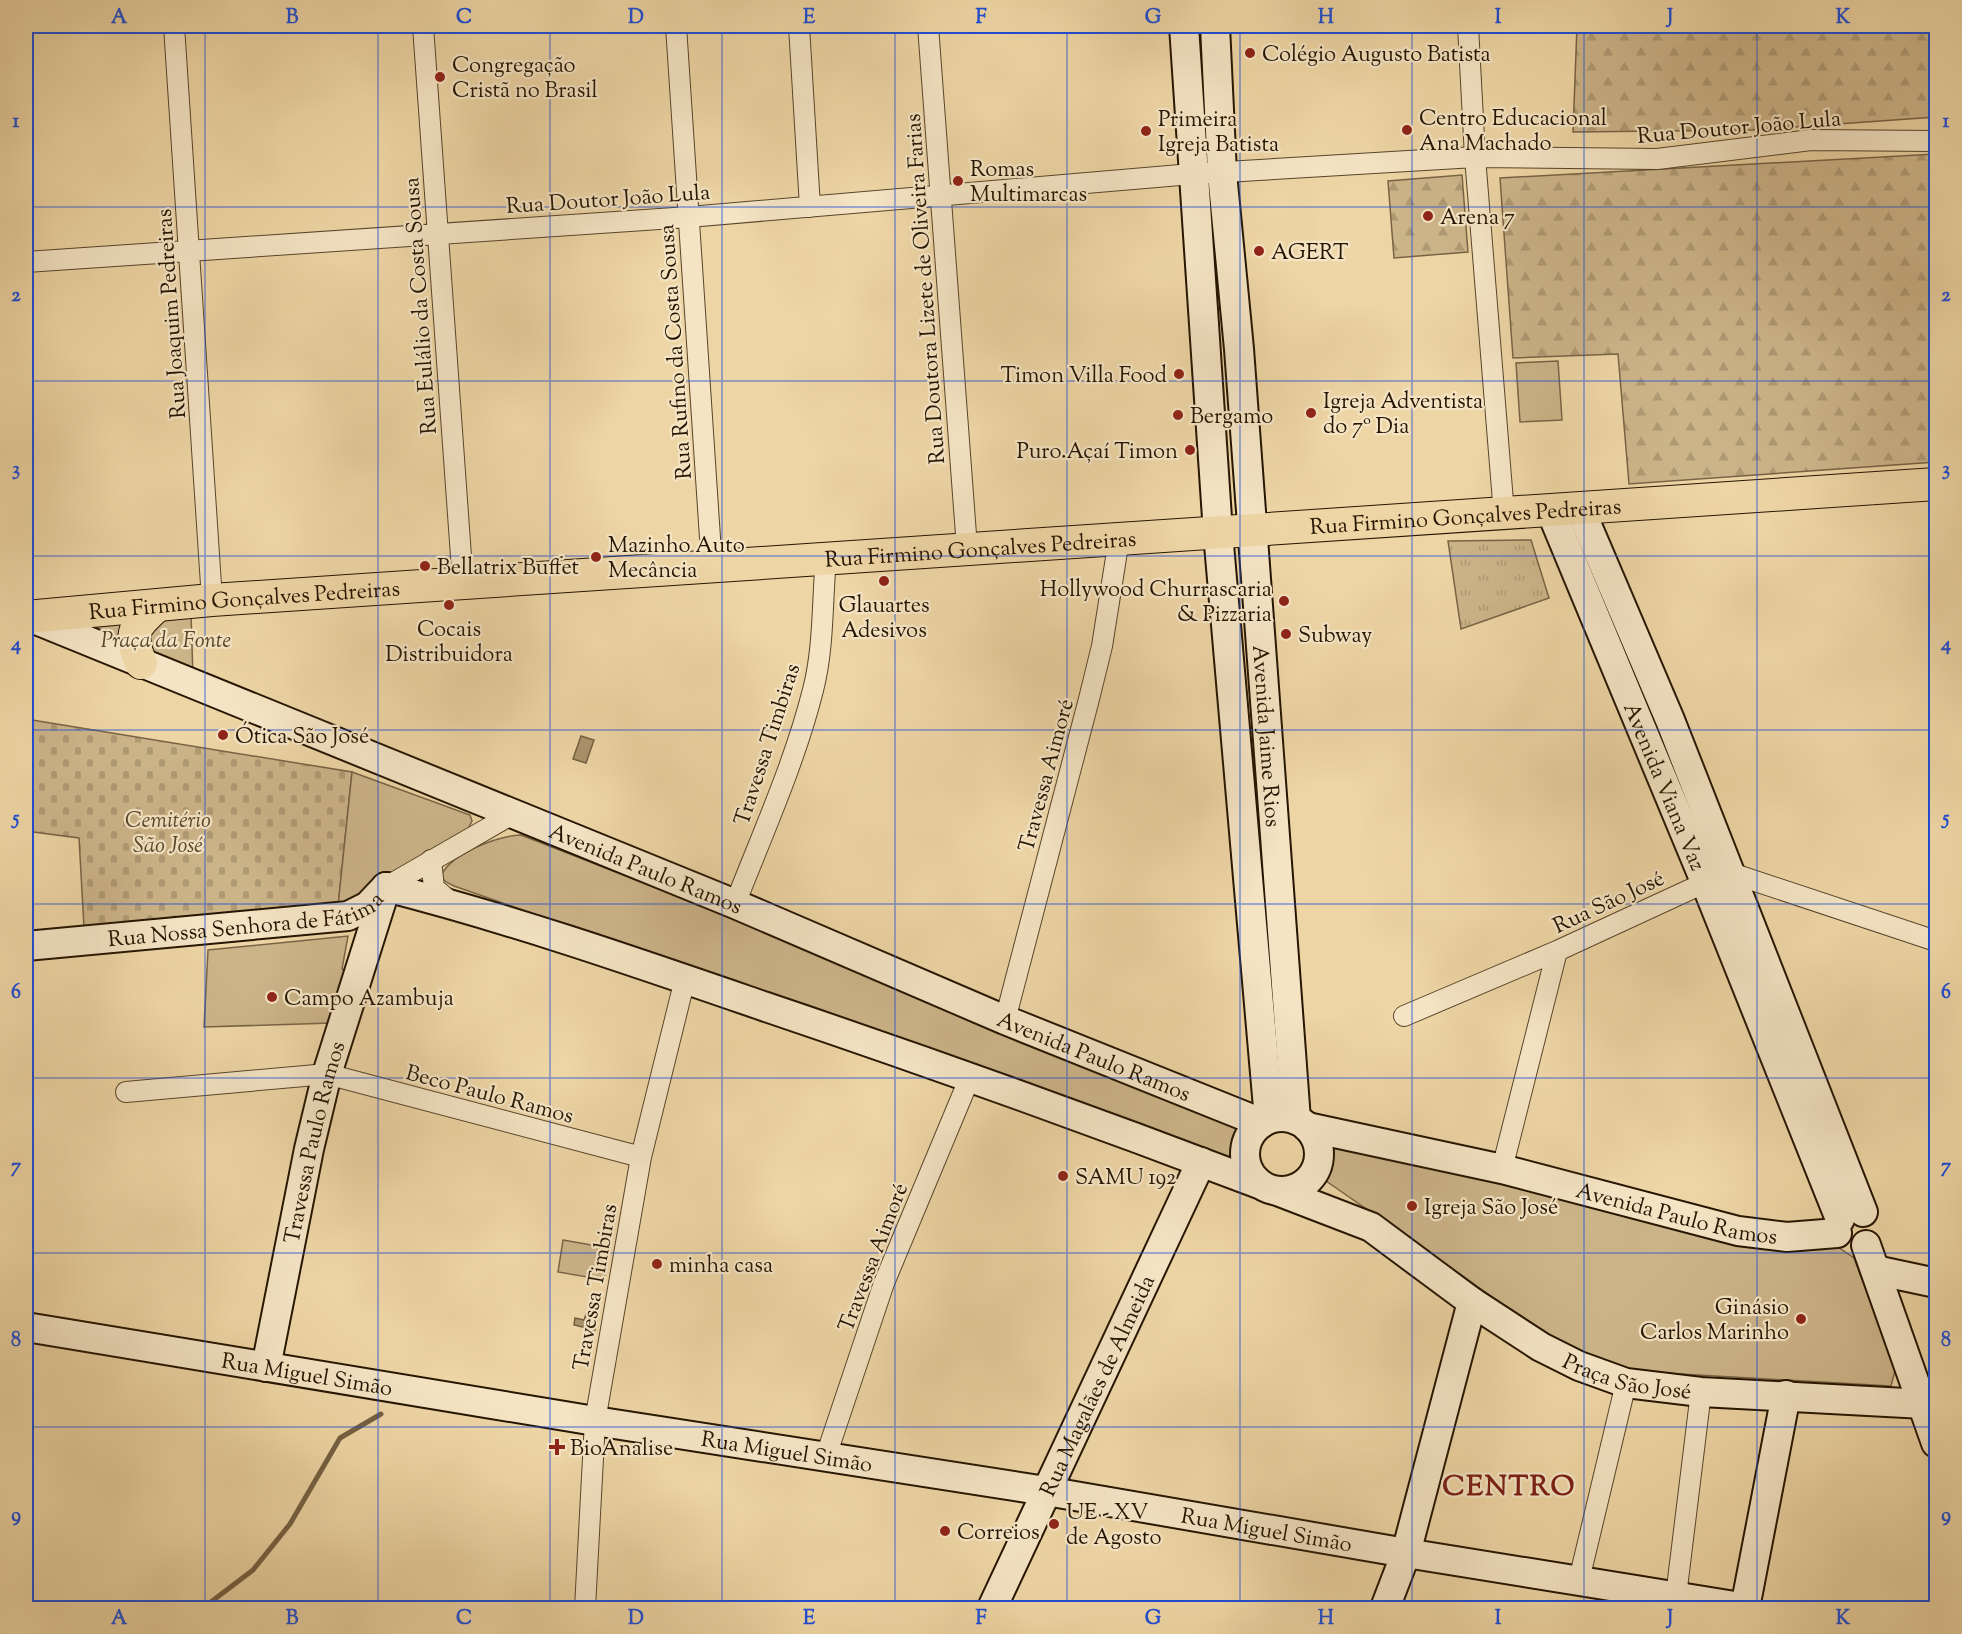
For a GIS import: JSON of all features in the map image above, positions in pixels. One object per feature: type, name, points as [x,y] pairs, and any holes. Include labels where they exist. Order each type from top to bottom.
[{"type":"main road","name":"Rua Firmino Gonçalves Pedreiras","points":[[27,617],[212,600],[1936,484]]},
{"type":"main road","points":[[141,663],[133,641],[135,629],[141,620],[158,605]]},
{"type":"street","name":"Rua Joaquim Pedreiras","points":[[174,26],[191,250],[212,600]]},
{"type":"street","name":"Rua Eulálio da Costa Sousa","points":[[423,26],[463,584]]},
{"type":"street","name":"Rua Rufino da Costa Sousa","points":[[676,26],[712,568]]},
{"type":"street","points":[[799,26],[810,207]]},
{"type":"street","name":"Rua Doutora Lizete de Oliveira Farias","points":[[928,26],[967,548]]},
{"type":"street","name":"Avenida Jaime Rios","points":[[1184,26],[1192,174],[1207,350],[1218,533],[1252,914],[1284,1122]]},
{"type":"street","name":"Avenida Jaime Rios","points":[[1215,26],[1222,173],[1239,349],[1282,912],[1284,1122]]},
{"type":"street","points":[[1468,26],[1475,157],[1504,514]]},
{"type":"street","name":"Rua Doutor João Lula","points":[[1222,173],[1475,157],[1657,159],[1811,140],[1936,141]]},
{"type":"street","points":[[1192,174],[1222,173]]},
{"type":"street","name":"Rua Doutor João Lula","points":[[26,262],[689,217],[1192,174]]},
{"type":"street","points":[[1207,350],[1239,349]]},
{"type":"street","name":"Avenida Viana Vaz","points":[[1565,510],[1670,720],[1717,877],[1788,1060],[1847,1222]]},
{"type":"street","name":"Avenida Viana Vaz","points":[[1565,510],[1642,732],[1717,877]]},
{"type":"street","name":"Travessa Aimoré","points":[[1005,1020],[1102,646],[1119,539]]},
{"type":"street","name":"Travessa Timbiras","points":[[735,904],[777,797],[813,691],[818,659],[826,558]]},
{"type":"street","name":"Avenida Paulo Ramos","points":[[27,617],[735,904],[1005,1020],[1284,1122],[1502,1169],[1738,1231],[1787,1237],[1847,1222]]},
{"type":"street","points":[[1235,721],[1267,718]]},
{"type":"street","points":[[1642,732],[1670,720]]},
{"type":"street","name":"Rua Nossa Senhora de Fátima","points":[[26,946],[348,916],[368,906],[386,887],[511,815]]},
{"type":"street","points":[[431,860],[434,888],[455,905]]},
{"type":"street","points":[[1717,877],[1936,941]]},
{"type":"street","name":"Rua São José","points":[[1404,1016],[1557,951],[1717,877]]},
{"type":"street","points":[[386,887],[455,905],[685,979],[970,1077],[1269,1188],[1304,1185],[1317,1169],[1319,1147],[1284,1122],[1250,1135],[1244,1153],[1248,1170],[1269,1188]]},
{"type":"street","name":"Travessa Paulo Ramos","points":[[266,1367],[309,1149],[327,1074],[386,887]]},
{"type":"street","points":[[1252,914],[1282,912]]},
{"type":"street","points":[[1502,1169],[1557,951]]},
{"type":"street","name":"Travessa Timbiras","points":[[585,1608],[595,1421],[641,1157],[685,979]]},
{"type":"street","name":"Beco Paulo Ramos","points":[[126,1092],[327,1074],[641,1157]]},
{"type":"street","name":"Travessa Aimoré","points":[[826,1456],[884,1283],[970,1077]]},
{"type":"street","name":"Rua Magalães de Almeida","points":[[992,1608],[1201,1162]]},
{"type":"street","name":"Praça São José","points":[[1269,1188],[1371,1227],[1472,1302],[1541,1347],[1579,1366],[1626,1383],[1701,1392],[1924,1404]]},
{"type":"street","points":[[1847,1222],[1848,1246],[1936,1283]]},
{"type":"street","points":[[1870,1257],[1936,1443]]},
{"type":"street","points":[[1385,1608],[1406,1553],[1472,1302]]},
{"type":"street","name":"Rua Miguel Simão","points":[[26,1327],[595,1421],[1046,1491],[1406,1553],[1746,1608]]},
{"type":"street","points":[[1579,1580],[1626,1383]]},
{"type":"street","points":[[1676,1596],[1701,1392]]},
{"type":"street","points":[[1746,1608],[1786,1395]]},
{"type":"green space","points":[[1577,26],[1936,26],[1936,117],[1754,130],[1573,132]]},
{"type":"green space","points":[[1936,154],[1936,462],[1629,484],[1618,354],[1513,358],[1500,178]]},
{"type":"green space","points":[[1462,175],[1468,252],[1394,258],[1388,181]]},
{"type":"green space","points":[[1558,361],[1562,420],[1520,422],[1516,363]]},
{"type":"green space","points":[[1531,540],[1549,598],[1461,629],[1448,541]]},
{"type":"green space","name":"Praça da Fonte","points":[[191,612],[193,678],[59,620]]},
{"type":"green space","name":"Cemitério São José","points":[[26,719],[352,772],[338,906],[84,927],[79,838],[26,831]]},
{"type":"green space","points":[[352,772],[470,815],[472,821],[467,831],[338,906]]},
{"type":"green space","points":[[521,835],[1251,1120],[1237,1145],[1233,1165],[681,965],[454,886],[441,876],[454,860],[476,847]]},
{"type":"green space","name":"Campo Azambuja","points":[[348,936],[342,969],[347,971],[332,1023],[204,1027],[208,950]]},
{"type":"green space","points":[[1334,1142],[1835,1245],[1854,1258],[1896,1367],[1891,1386],[1628,1371],[1583,1357],[1547,1337],[1326,1181]]},
{"type":"green space","points":[[563,1240],[609,1248],[604,1280],[558,1272]]},
{"type":"shaded area","points":[[581,736],[594,740],[586,763],[573,759]]},
{"type":"shaded area","points":[[586,1314],[598,1316],[595,1330],[574,1325],[575,1318],[584,1320]]},
{"type":"waterway","points":[[203,1608],[253,1570],[290,1524],[340,1438],[381,1414]]},
{"type":"place","name":"Colégio Augusto Batista","points":[[1250,53]]},
{"type":"place","name":"Congregação Cristã no Brasil","points":[[440,77]]},
{"type":"place","name":"Centro Educacional Ana Machado","points":[[1407,130]]},
{"type":"place","name":"Primeira Igreja Batista","points":[[1146,131]]},
{"type":"place","name":"Romas Multimarcas","points":[[958,181]]},
{"type":"place","name":"Arena 7","points":[[1428,216]]},
{"type":"place","name":"AGERT","points":[[1259,251]]},
{"type":"place","name":"Timon Villa Food","points":[[1179,374]]},
{"type":"place","name":"Igreja Adventista do 7º Dia","points":[[1311,413]]},
{"type":"place","name":"Bergamo","points":[[1178,415]]},
{"type":"place","name":"Puro.Açaí Timon","points":[[1190,450]]},
{"type":"place","name":"Mazinho Auto Mecância","points":[[596,557]]},
{"type":"place","name":"Bellatrix Buffet","points":[[425,566]]},
{"type":"place","name":"Glauartes Adesivos","points":[[884,581]]},
{"type":"place","name":"Hollywood Churrascaria & Pizzaria","points":[[1284,601]]},
{"type":"place","name":"Cocais Distribuidora","points":[[449,605]]},
{"type":"place","name":"Subway","points":[[1286,634]]},
{"type":"place","name":"Ótica São José","points":[[223,735]]},
{"type":"place","name":"Campo Azambuja","points":[[272,997]]},
{"type":"place","name":"SAMU 192","points":[[1063,1176]]},
{"type":"place","name":"Igreja São José","points":[[1412,1206]]},
{"type":"place","name":"minha casa","points":[[657,1264]]},
{"type":"place","name":"Ginásio Carlos Marinho","points":[[1801,1319]]},
{"type":"place","name":"BioAnalise","points":[[557,1447]]},
{"type":"place","name":"UE - XV de Agosto","points":[[1054,1524]]},
{"type":"place","name":"Correios","points":[[945,1531]]},
{"type":"district","name":"CENTRO","points":[[1509,1485]]}]
